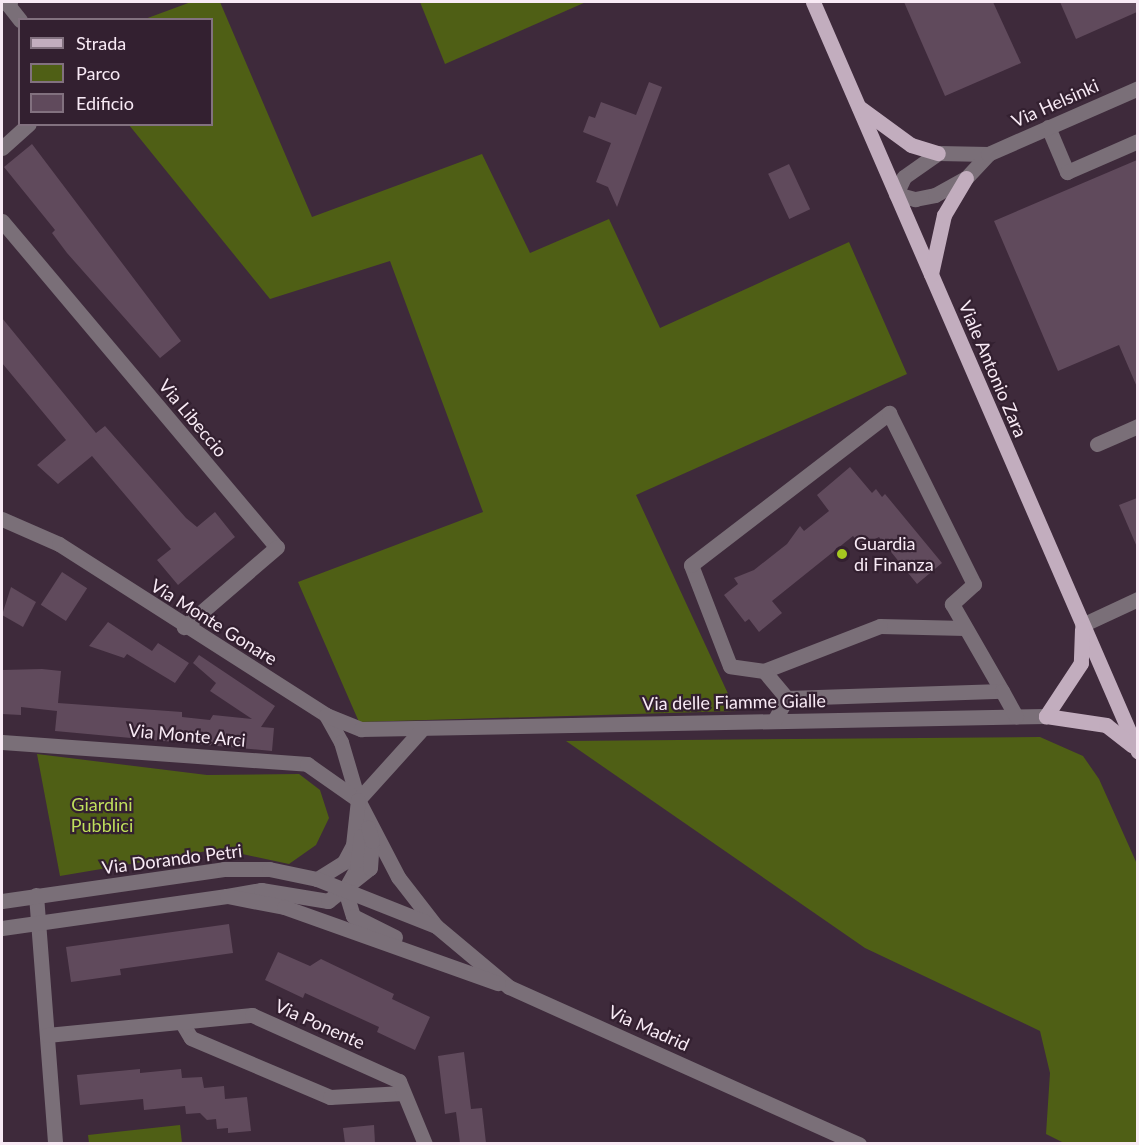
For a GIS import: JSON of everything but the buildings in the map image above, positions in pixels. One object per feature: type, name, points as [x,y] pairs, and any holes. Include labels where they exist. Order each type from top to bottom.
[{"type":"main road","name":"Viale Antonio Zara","points":[[813,2],[1137,749]]},
{"type":"main road","points":[[859,107],[911,145],[938,153]]},
{"type":"main road","points":[[931,274],[944,215],[966,178]]},
{"type":"main road","points":[[1082,625],[1081,663],[1046,716],[1106,724],[1137,749]]},
{"type":"street","points":[[10,2],[9,6],[18,18]]},
{"type":"street","name":"Via Helsinki","points":[[896,194],[915,199],[935,195],[966,178],[988,154],[1137,88]]},
{"type":"street","points":[[2,148],[27,126]]},
{"type":"street","points":[[1048,127],[1067,172],[1137,141]]},
{"type":"street","points":[[896,194],[904,177],[938,153]]},
{"type":"street","name":"Via Helsinki","points":[[938,153],[988,154]]},
{"type":"street","name":"Via Libeccio","points":[[2,221],[277,547],[184,627]]},
{"type":"street","points":[[965,628],[879,626],[764,671],[730,666],[692,565],[889,413],[974,584],[951,604],[1002,691],[1016,716]]},
{"type":"street","points":[[1097,444],[1137,426]]},
{"type":"street","name":"Via Monte Gonare","points":[[2,519],[58,544],[184,627],[326,715]]},
{"type":"street","points":[[1082,625],[1137,599]]},
{"type":"street","points":[[764,671],[787,698]]},
{"type":"street","points":[[787,698],[1002,691]]},
{"type":"street","points":[[774,721],[787,698]]},
{"type":"street","points":[[2,928],[261,890],[328,902],[370,868],[372,841],[340,742],[326,715]]},
{"type":"street","name":"Via delle Fiamme Gialle","points":[[326,715],[361,729],[1046,716]]},
{"type":"street","points":[[317,879],[344,862],[353,845],[358,800],[423,728]]},
{"type":"street","name":"Via Monte Arci","points":[[2,742],[307,764],[358,800]]},
{"type":"street","points":[[358,800],[398,877],[436,926]]},
{"type":"street","name":"Via Dorando Petri","points":[[2,901],[224,869],[269,868],[317,879],[436,926]]},
{"type":"street","points":[[345,890],[353,916],[443,963]]},
{"type":"street","points":[[36,895],[55,1143]]},
{"type":"street","points":[[227,896],[284,907],[509,987]]},
{"type":"street","name":"Via Madrid","points":[[436,926],[509,987],[859,1143]]},
{"type":"street","name":"Via Ponente","points":[[47,1035],[252,1015],[399,1081],[425,1143]]},
{"type":"street","points":[[182,1023],[192,1038],[330,1097],[403,1093]]},
{"type":"street","points":[[414,1119],[416,1143]]},
{"type":"green space","points":[[191,2],[220,2],[312,217],[482,154],[530,253],[609,219],[660,328],[849,242],[907,374],[636,495],[736,711],[359,722],[298,582],[483,512],[390,261],[270,299],[130,126],[213,126],[213,18],[148,18]]},
{"type":"green space","points":[[420,2],[586,2],[445,64]]},
{"type":"green space","points":[[1040,737],[1083,756],[1099,779],[1137,864],[1137,1143],[1064,1143],[1046,1134],[1050,1073],[1040,1031],[865,948],[566,741]]},
{"type":"green space","name":"Giardini Pubblici","points":[[37,754],[207,775],[299,774],[320,790],[329,818],[316,845],[289,864],[219,849],[60,876]]},
{"type":"green space","points":[[180,1125],[182,1143],[89,1143],[88,1135]]},
{"type":"place","name":"Guardia di Finanza","points":[[842,554]]}]
